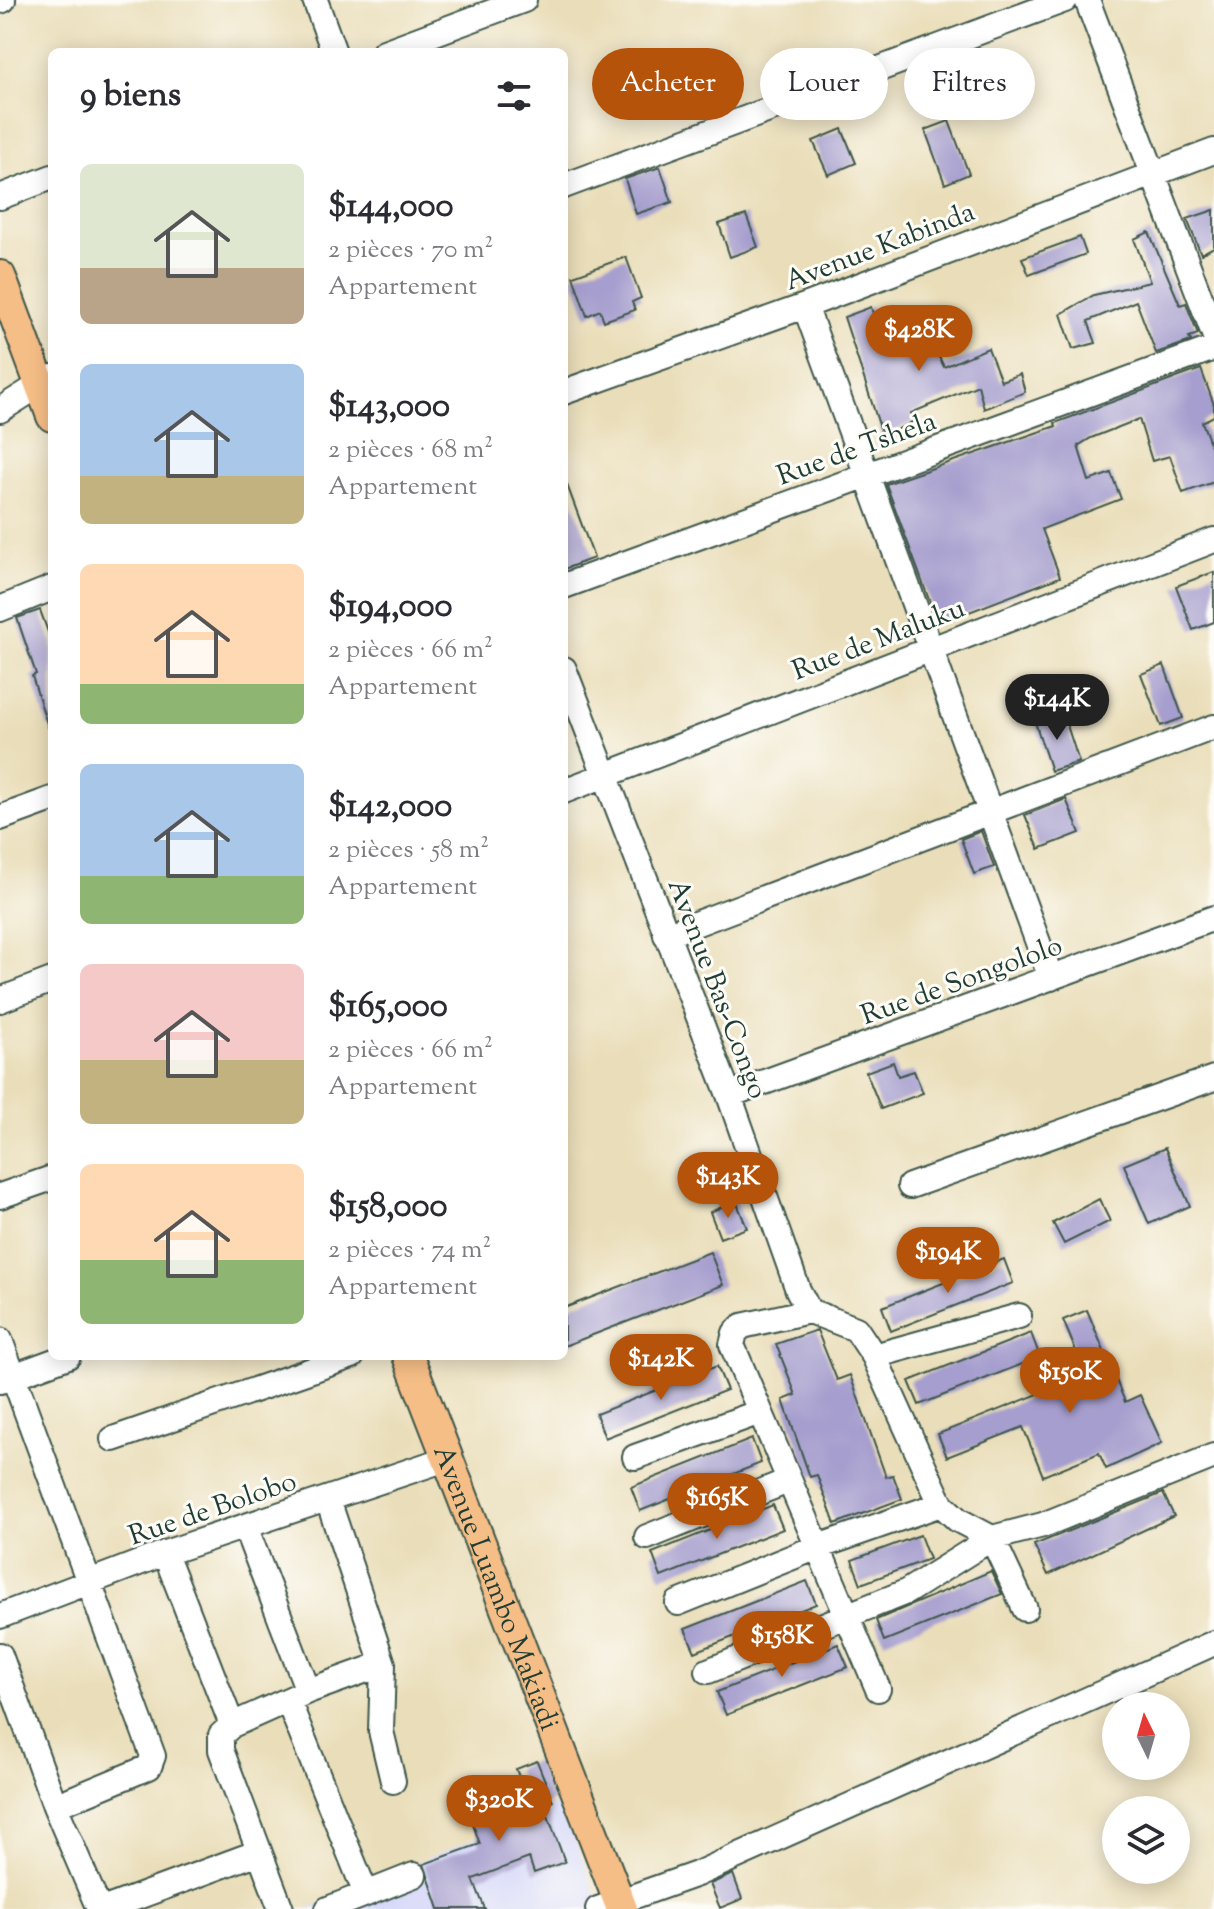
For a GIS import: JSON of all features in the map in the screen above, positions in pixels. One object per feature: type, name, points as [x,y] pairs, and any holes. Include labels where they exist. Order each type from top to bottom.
[{"type":"main road","points":[[0,276],[46,379]]},
{"type":"main road","name":"Avenue Luambo Makiadi","points":[[409,1360],[613,1906]]},
{"type":"street","points":[[315,0],[333,48]]},
{"type":"street","points":[[395,48],[524,0]]},
{"type":"street","points":[[568,185],[1065,0]]},
{"type":"street","points":[[1087,0],[1214,334]]},
{"type":"street","name":"Avenue Kabinda","points":[[568,391],[805,306],[1214,151]]},
{"type":"street","points":[[0,197],[48,179]]},
{"type":"street","points":[[805,306],[1051,978]]},
{"type":"street","name":"Rue de Tshela","points":[[568,585],[1214,348]]},
{"type":"street","points":[[0,410],[46,379]]},
{"type":"street","name":"Rue de Maluku","points":[[568,790],[1214,540]]},
{"type":"street","points":[[0,609],[48,590]]},
{"type":"street","name":"Avenue Bas-Congo","points":[[568,679],[809,1311]]},
{"type":"street","points":[[666,935],[1214,727]]},
{"type":"street","points":[[0,818],[48,800]]},
{"type":"street","name":"Rue de Songololo","points":[[729,1095],[1214,918]]},
{"type":"street","points":[[0,1000],[48,982]]},
{"type":"street","points":[[910,1186],[1214,1078]]},
{"type":"street","points":[[0,1196],[48,1179]]},
{"type":"street","points":[[878,1689],[815,1548],[732,1345],[735,1333],[742,1326],[809,1311],[856,1329],[874,1356],[941,1504],[958,1520],[992,1538],[1025,1609]]},
{"type":"street","points":[[874,1356],[1019,1316]]},
{"type":"street","points":[[0,1340],[7,1379],[90,1582],[153,1756],[149,1767],[55,1806]]},
{"type":"street","points":[[7,1379],[57,1360]]},
{"type":"street","points":[[113,1439],[340,1360]]},
{"type":"street","points":[[635,1457],[760,1412]]},
{"type":"street","points":[[708,1671],[844,1614],[906,1592],[992,1538],[1043,1525],[1214,1456]]},
{"type":"street","name":"Rue de Bolobo","points":[[0,1616],[165,1553],[446,1459]]},
{"type":"street","points":[[647,1537],[788,1481]]},
{"type":"street","points":[[328,1500],[383,1664],[381,1731],[393,1781]]},
{"type":"street","points":[[678,1603],[815,1548],[941,1504]]},
{"type":"street","points":[[245,1526],[366,1894]]},
{"type":"street","points":[[165,1553],[232,1725]]},
{"type":"street","points":[[613,1906],[697,1874],[1214,1643]]},
{"type":"street","points":[[0,1655],[55,1806],[99,1909]]},
{"type":"street","points":[[281,1909],[221,1750],[221,1735],[232,1725],[383,1664]]},
{"type":"street","points":[[105,1909],[259,1852]]},
{"type":"street","points":[[328,1909],[414,1875]]},
{"type":"shaded area","points":[[561,1802],[601,1909],[307,1909]]},
{"type":"building","points":[[949,121],[969,174],[945,184],[925,130]]},
{"type":"building","points":[[842,129],[856,163],[828,175],[813,141]]},
{"type":"building","points":[[660,167],[672,202],[636,214],[625,179]]},
{"type":"building","points":[[1214,210],[1214,247],[1201,254],[1187,219]]},
{"type":"building","points":[[746,215],[758,247],[730,257],[719,224]]},
{"type":"building","points":[[1149,232],[1180,305],[1186,303],[1198,334],[1189,337],[1191,341],[1156,353],[1136,301],[1088,321],[1096,343],[1073,349],[1061,314],[1094,295],[1150,282],[1134,239]]},
{"type":"building","points":[[1080,237],[1086,254],[1029,275],[1022,258]]},
{"type":"building","points":[[626,257],[641,298],[632,302],[635,310],[604,321],[600,310],[587,316],[573,276]]},
{"type":"building","points":[[871,307],[881,340],[924,327],[944,367],[988,348],[1001,381],[1020,374],[1025,392],[984,409],[978,385],[911,413],[914,421],[883,437],[844,317]]},
{"type":"building","points":[[1201,369],[1214,405],[1214,416],[1202,422],[1214,454],[1214,482],[1183,493],[1170,456],[1152,461],[1139,419],[1091,438],[1078,446],[1089,481],[1111,473],[1121,499],[1042,529],[1060,577],[938,624],[886,484],[1056,426],[1055,423]]},
{"type":"building","points":[[568,487],[594,558],[568,568]]},
{"type":"building","points":[[1214,572],[1214,622],[1193,630],[1176,586]]},
{"type":"building","points":[[40,610],[48,632],[48,727],[32,676],[36,674],[17,618]]},
{"type":"building","points":[[1164,665],[1183,718],[1161,726],[1141,674]]},
{"type":"building","points":[[1063,713],[1079,762],[1051,771],[1035,722]]},
{"type":"building","points":[[1066,799],[1080,833],[1039,849],[1025,815]]},
{"type":"building","points":[[981,831],[994,867],[974,874],[961,839]]},
{"type":"building","points":[[893,1062],[898,1076],[914,1071],[923,1093],[881,1109],[866,1072]]},
{"type":"building","points":[[1165,1148],[1190,1206],[1149,1224],[1124,1165]]},
{"type":"building","points":[[1099,1199],[1110,1221],[1064,1244],[1053,1223]]},
{"type":"building","points":[[736,1201],[747,1228],[720,1238],[710,1212]]},
{"type":"building","points":[[710,1252],[723,1285],[568,1344],[568,1306]]},
{"type":"building","points":[[1004,1259],[1013,1283],[891,1331],[882,1307]]},
{"type":"building","points":[[1087,1310],[1125,1402],[1140,1395],[1162,1443],[1106,1469],[1099,1453],[1043,1476],[1023,1427],[947,1457],[938,1434],[1086,1375],[1063,1320]]},
{"type":"building","points":[[817,1330],[837,1380],[850,1375],[886,1477],[893,1475],[902,1499],[835,1524],[817,1475],[810,1477],[783,1400],[796,1395],[776,1344]]},
{"type":"building","points":[[1031,1333],[1040,1357],[919,1405],[909,1381]]},
{"type":"building","points":[[717,1366],[727,1390],[605,1438],[596,1414]]},
{"type":"building","points":[[752,1439],[761,1463],[640,1511],[631,1487]]},
{"type":"building","points":[[1163,1493],[1174,1516],[1048,1575],[1034,1545]]},
{"type":"building","points":[[773,1505],[783,1529],[661,1577],[652,1553]]},
{"type":"building","points":[[920,1535],[929,1559],[861,1584],[852,1560]]},
{"type":"building","points":[[991,1571],[1002,1594],[884,1641],[876,1620]]},
{"type":"building","points":[[807,1581],[816,1604],[695,1652],[685,1629]]},
{"type":"building","points":[[838,1644],[848,1667],[726,1715],[717,1692]]},
{"type":"building","points":[[537,1761],[553,1801],[544,1805],[565,1862],[534,1873],[529,1858],[473,1879],[485,1909],[439,1909],[424,1864],[480,1844],[468,1811],[524,1790],[516,1769]]},
{"type":"building","points":[[733,1874],[742,1899],[720,1908],[710,1884]]}]
